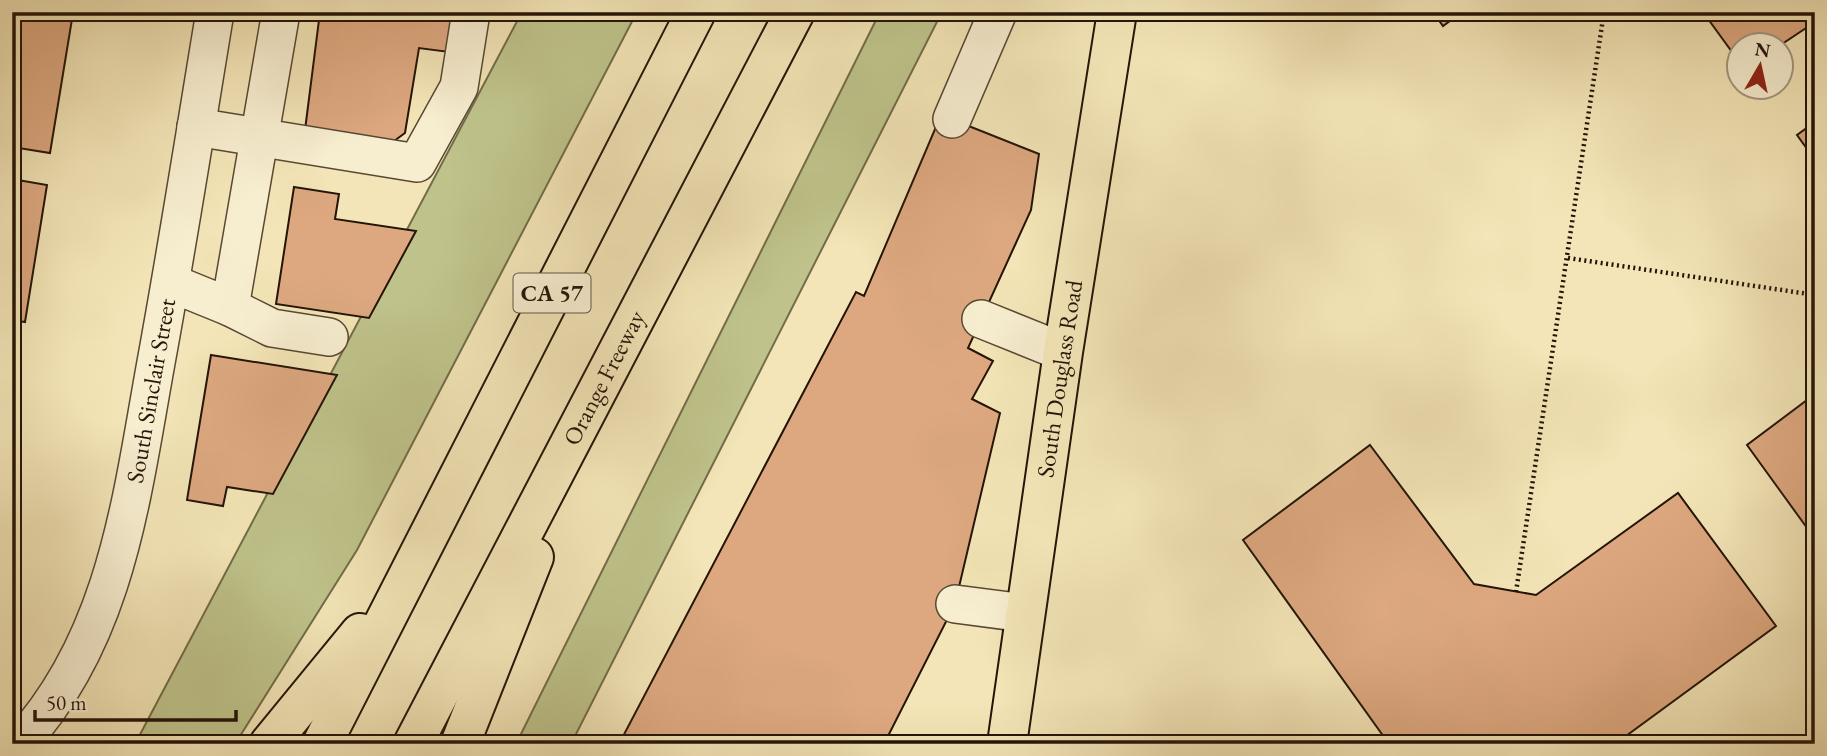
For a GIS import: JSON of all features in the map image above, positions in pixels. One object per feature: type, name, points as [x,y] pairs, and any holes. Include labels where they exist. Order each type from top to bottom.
[{"type":"main road","name":"CA 57","points":[[322,744],[696,12]]},
{"type":"main road","name":"Orange Freeway","points":[[413,744],[795,12]]},
{"type":"main road","name":"South Douglass Road","points":[[1007,744],[1063,352],[1117,12]]},
{"type":"main road","points":[[460,744],[614,359]]},
{"type":"main road","points":[[269,744],[408,575]]},
{"type":"street","name":"South Sinclair Street","points":[[19,744],[59,692],[80,659],[101,614],[116,568],[170,283],[215,12]]},
{"type":"street","points":[[230,307],[281,12]]},
{"type":"street","points":[[196,127],[417,163],[458,87],[471,12]]},
{"type":"street","points":[[952,119],[998,12]]},
{"type":"street","points":[[170,283],[230,307],[272,328],[329,337]]},
{"type":"street","points":[[981,319],[1063,352]]},
{"type":"street","points":[[955,604],[1024,613]]},
{"type":"path","points":[[1516,592],[1604,12]]},
{"type":"path","points":[[1568,258],[1815,295]]},
{"type":"green space","points":[[522,12],[637,12],[357,550],[235,744],[135,744]]},
{"type":"green space","points":[[880,12],[942,12],[571,744],[516,744]]},
{"type":"building","points":[[12,12],[73,13],[50,153],[12,147]]},
{"type":"building","points":[[320,12],[455,12],[449,52],[419,48],[405,133],[390,144],[305,130]]},
{"type":"building","points":[[1433,12],[1462,12],[1443,26]]},
{"type":"building","points":[[1703,12],[1815,12],[1815,22],[1796,35],[1796,32],[1726,32],[1726,44]]},
{"type":"building","points":[[941,115],[1039,154],[1031,210],[968,348],[993,361],[972,399],[1000,413],[955,604],[884,744],[619,744],[856,292],[864,296]]},
{"type":"building","points":[[1815,122],[1815,160],[1797,135]]},
{"type":"building","points":[[12,179],[47,185],[25,322],[12,320]]},
{"type":"building","points":[[294,187],[339,194],[335,219],[416,231],[369,318],[276,304]]},
{"type":"building","points":[[211,355],[337,375],[273,494],[227,487],[223,506],[187,500]]},
{"type":"building","points":[[1815,394],[1815,539],[1747,445]]},
{"type":"building","points":[[1370,445],[1474,584],[1536,595],[1678,493],[1776,626],[1615,744],[1389,744],[1243,540]]}]
